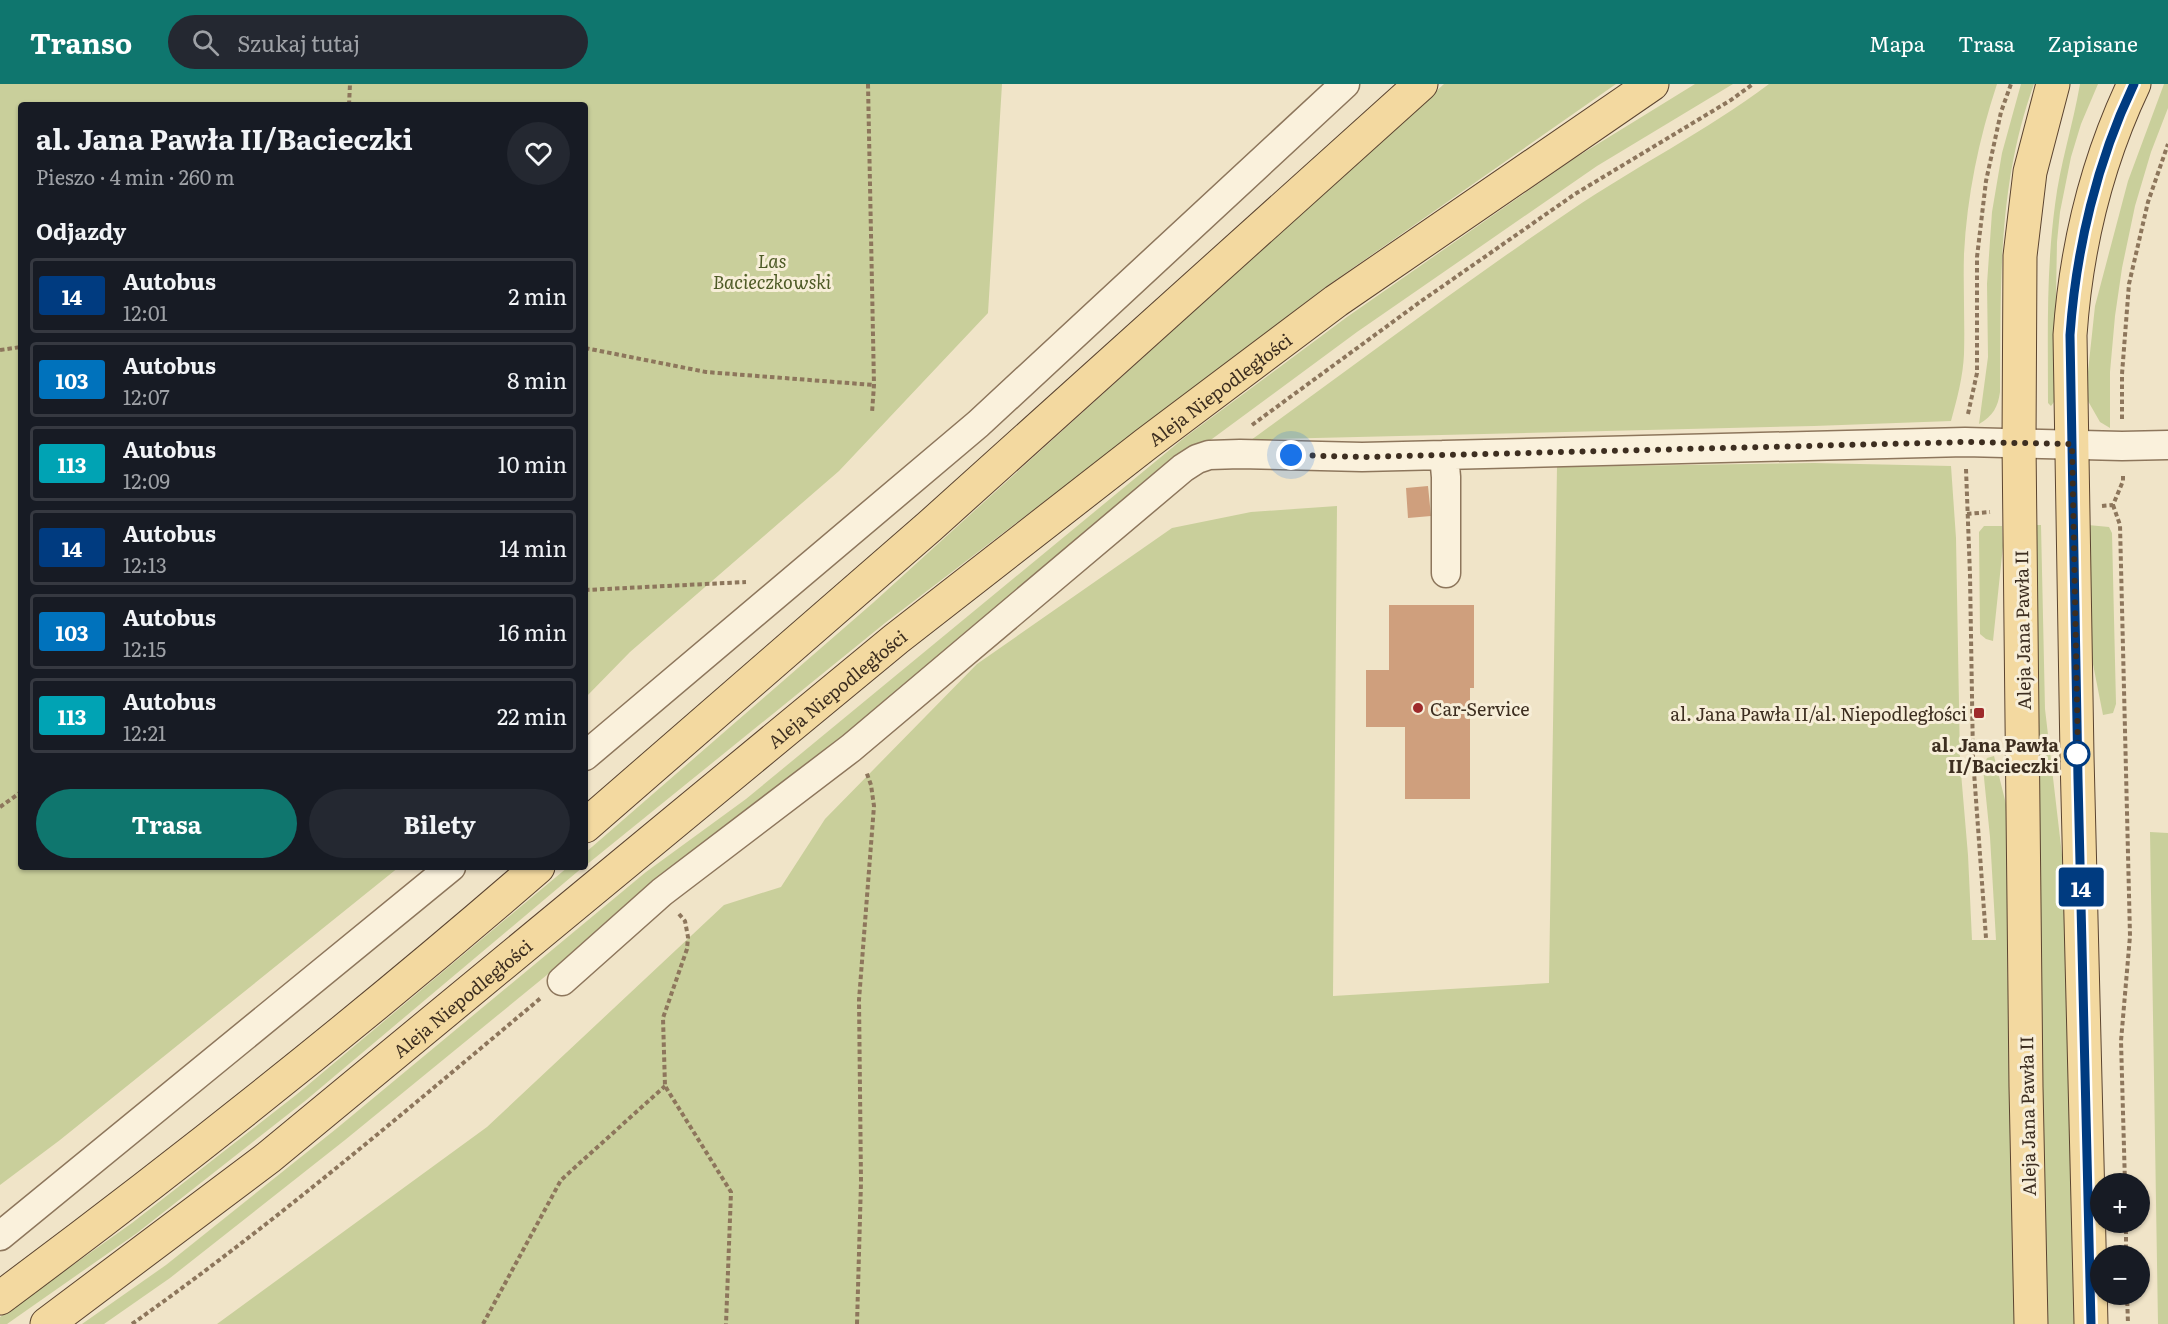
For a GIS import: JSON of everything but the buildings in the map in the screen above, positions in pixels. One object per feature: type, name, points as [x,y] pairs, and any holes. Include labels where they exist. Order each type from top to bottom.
[{"type":"main road","points":[[588,823],[939,518],[1421,84]]},
{"type":"main road","name":"Aleja Niepodległości","points":[[47,1324],[269,1157],[896,639],[1146,444],[1336,301],[1652,84]]},
{"type":"main road","name":"Aleja Jana Pawła II","points":[[2031,1324],[2019,443],[2020,256],[2030,172],[2053,84]]},
{"type":"main road","points":[[2091,1324],[2070,335],[2074,286],[2097,182],[2120,114],[2134,84]]},
{"type":"main road","points":[[0,1299],[124,1206],[238,1116],[534,870]]},
{"type":"street","points":[[588,753],[978,424],[1345,84]]},
{"type":"street","points":[[562,981],[662,892],[851,748],[1183,468],[1197,459],[1209,455],[1362,457],[1965,442],[2168,445]]},
{"type":"street","points":[[1444,455],[1446,573]]},
{"type":"street","points":[[0,1236],[448,870]]},
{"type":"path","points":[[349,102],[350,84]]},
{"type":"path","points":[[868,84],[874,385],[872,413]]},
{"type":"path","points":[[1250,426],[1420,302],[1566,201],[1731,100],[1753,84]]},
{"type":"path","points":[[1986,938],[1973,758],[1965,424],[1977,374],[1977,257],[1986,181],[2001,112],[2011,84]]},
{"type":"path","points":[[2122,426],[2122,374],[2129,284],[2148,202],[2168,144]]},
{"type":"path","points":[[0,350],[18,347]]},
{"type":"path","points":[[588,349],[706,372],[874,385]]},
{"type":"path","points":[[2113,505],[2120,525],[2130,936],[2121,1041],[2125,1173]]},
{"type":"path","points":[[588,591],[754,582]]},
{"type":"path","points":[[851,748],[865,769],[871,785],[874,806],[859,1000],[861,1182],[856,1324]]},
{"type":"path","points":[[0,807],[18,794]]},
{"type":"path","points":[[662,892],[685,921],[688,937],[687,949],[663,1018],[665,1086],[730,1192],[726,1324]]},
{"type":"path","points":[[132,1324],[178,1292],[354,1154],[562,981]]},
{"type":"path","points":[[483,1324],[561,1180],[665,1086]]},
{"type":"path","points":[[2127,1305],[2128,1324]]},
{"type":"green space","name":"Las Bacieczkowski","points":[[0,84],[1002,84],[988,313],[839,471],[630,652],[588,695],[588,102],[18,102],[18,870],[395,870],[60,1140],[0,1185]]},
{"type":"green space","points":[[1444,84],[1616,84],[1327,286],[885,623],[588,864],[588,850],[874,602]]},
{"type":"green space","points":[[1695,84],[1733,84],[1597,166],[1357,332],[1193,453],[848,738],[657,885],[345,1140],[170,1278],[104,1324],[82,1324],[166,1265],[336,1129],[646,872],[746,799],[1184,438],[1347,317],[1575,158]]},
{"type":"green space","points":[[1769,84],[1997,84],[1979,146],[1971,189],[1964,254],[1963,363],[1951,421],[1273,439],[1272,444],[1244,445],[1529,239]]},
{"type":"green space","points":[[2021,84],[2034,84],[2013,160],[2007,198],[2001,275],[2000,392],[1994,411],[1979,424],[1988,357],[1987,284],[1992,212],[2002,153]]},
{"type":"green space","points":[[2080,84],[2098,84],[2081,124],[2071,157],[2060,212],[2057,242],[2054,402],[2051,406],[2048,403],[2048,329],[2052,230],[2060,175]]},
{"type":"green space","points":[[2164,84],[2168,84],[2168,108],[2151,152],[2135,206],[2122,268],[2110,372],[2110,428],[2100,422],[2088,401],[2087,381],[2095,306],[2128,181]]},
{"type":"green space","points":[[1814,463],[1951,466],[1956,538],[1960,761],[1972,940],[1996,940],[1983,768],[1987,758],[1994,756],[2006,804],[2015,1324],[217,1324],[487,1127],[724,905],[781,887],[825,819],[977,664],[1172,528],[1251,512],[1337,506],[1333,996],[1549,983],[1557,467]]},
{"type":"green space","points":[[2034,525],[2041,525],[2045,709],[2064,872],[2074,1324],[2048,1324]]},
{"type":"green space","points":[[2088,525],[2109,527],[2112,533],[2116,704],[2113,713],[2103,715],[2091,654]]},
{"type":"green space","points":[[1984,526],[2002,526],[2003,546],[1993,641],[1980,634],[1979,532]]},
{"type":"green space","points":[[2150,832],[2168,833],[2168,1324],[2158,1324]]},
{"type":"green space","points":[[564,870],[579,870],[305,1101],[137,1233],[7,1324],[0,1324],[0,1317],[132,1223],[296,1095]]},
{"type":"bus line","name":"14","points":[[2091,1324],[2070,335],[2074,286],[2097,182],[2120,114],[2134,84]]},
{"type":"place","name":"Car-Service","points":[[1418,708]]},
{"type":"place","name":"al. Jana Pawła II/al. Niepodległości","points":[[1979,713]]},
{"type":"place","name":"al. Jana Pawła II/Bacieczki","points":[[2077,754]]},
{"type":"route","points":[[1291,455],[1362,457],[1965,442],[2072,444],[2078,756],[2077,754]]}]
